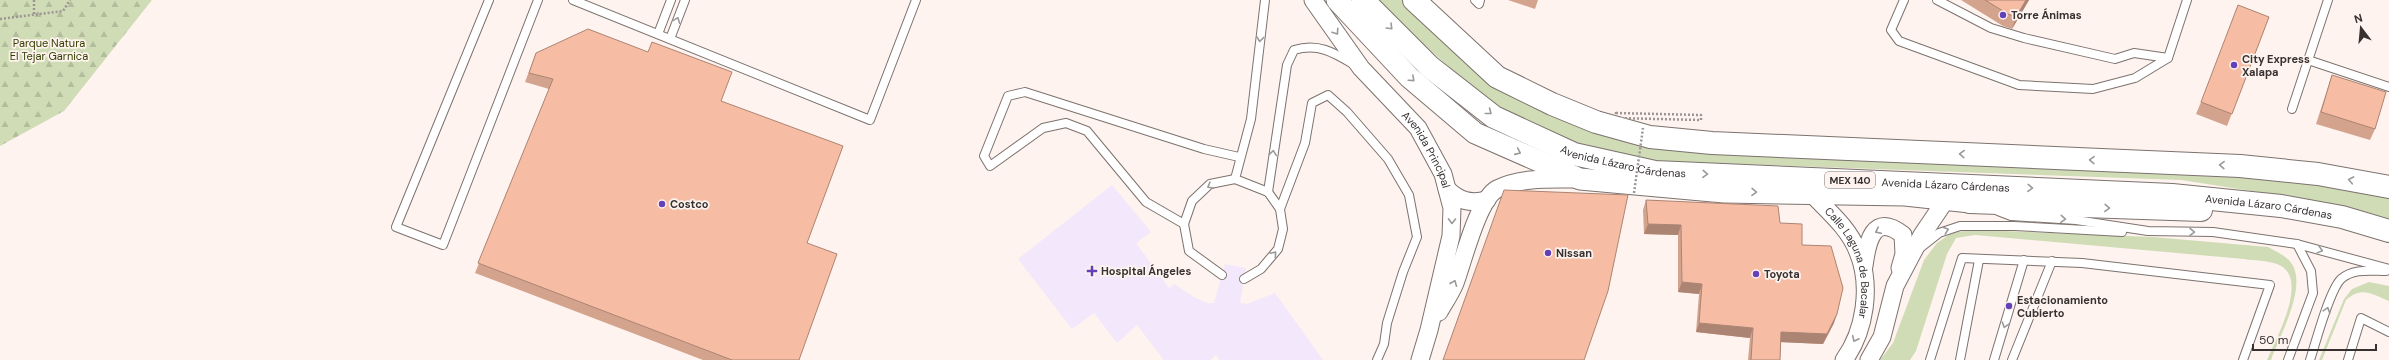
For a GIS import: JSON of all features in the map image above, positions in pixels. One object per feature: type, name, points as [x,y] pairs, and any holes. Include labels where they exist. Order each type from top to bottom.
[{"type":"highway","name":"Avenida Lázaro Cárdenas","points":[[1363,0],[1430,67],[1494,117],[1574,154],[1655,172],[2172,195],[2281,206],[2342,218],[2389,231]]},
{"type":"highway","points":[[1414,0],[1497,76],[1552,104],[1596,122],[1650,137],[1712,144],[2240,166],[2318,174],[2389,187]]},
{"type":"highway","points":[[1970,202],[2233,211],[2281,206]]},
{"type":"street","name":"Avenida Principal","points":[[1313,0],[1361,68],[1418,128],[1443,174],[1452,208],[1451,236],[1429,330],[1420,360]]},
{"type":"street","name":"Avenida Lázaro Cárdenas","points":[[1337,0],[1409,77],[1475,133],[1580,179],[1724,192],[1905,195],[1945,201],[1970,202]]},
{"type":"street","name":"Avenida Principal","points":[[1429,330],[1454,284],[1470,237],[1487,200],[1495,190],[1514,182],[1580,179]]},
{"type":"street","points":[[1447,189],[1455,197],[1465,202],[1476,203],[1487,200]]},
{"type":"street","name":"Calle Laguna de Bacalar","points":[[1811,193],[1839,222],[1852,241],[1858,252],[1864,273],[1863,318],[1857,336],[1844,360]]},
{"type":"street","points":[[1895,286],[1915,252],[1922,235],[1945,201]]},
{"type":"street","points":[[1864,273],[1867,244],[1870,235],[1879,228],[1894,228],[1903,235],[1904,254],[1882,337],[1869,360]]},
{"type":"lane","points":[[489,0],[396,227],[443,245],[538,0]]},
{"type":"lane","points":[[573,0],[870,120],[916,0]]},
{"type":"lane","points":[[658,34],[671,0]]},
{"type":"lane","points":[[670,39],[685,0]]},
{"type":"lane","points":[[1235,178],[1239,157],[1251,119],[1265,0]]},
{"type":"lane","points":[[1474,0],[1479,4],[1480,0]]},
{"type":"lane","points":[[1904,0],[1891,30],[1899,41],[2019,85],[2093,89],[2135,78],[2168,58],[2187,0]]},
{"type":"lane","points":[[1937,0],[1991,28],[2024,38],[2115,60],[2134,53],[2168,58]]},
{"type":"lane","points":[[2292,109],[2328,0]]},
{"type":"lane","points":[[1268,192],[1287,65],[1294,50],[1306,46],[1326,49],[1361,68]]},
{"type":"lane","points":[[2308,60],[2389,87]]},
{"type":"lane","points":[[1184,224],[1146,202],[1087,131],[1066,123],[1043,128],[990,166],[984,156],[1008,96],[1025,92],[1204,149],[1239,157]]},
{"type":"lane","points":[[1280,209],[1305,143],[1312,104],[1328,96],[1347,112],[1388,159],[1410,195],[1417,237],[1403,272],[1387,323],[1384,344],[1377,360]]},
{"type":"lane","points":[[1222,275],[1189,251],[1184,224],[1192,201],[1210,184],[1235,178],[1268,192],[1280,209],[1283,229],[1278,249],[1260,269],[1244,279]]},
{"type":"lane","points":[[1970,202],[2011,216],[2076,220],[2148,231]]},
{"type":"lane","points":[[1915,252],[1939,233],[1960,226],[2212,232],[2297,244],[2389,270]]},
{"type":"lane","points":[[2288,360],[2313,293],[2311,271],[2297,244]]},
{"type":"lane","points":[[1930,360],[1962,258],[1979,260],[2052,261],[2270,284],[2243,360]]},
{"type":"lane","points":[[1960,360],[1979,260]]},
{"type":"lane","points":[[1994,360],[2024,260]]},
{"type":"lane","points":[[2012,360],[2052,261]]},
{"type":"lane","points":[[2310,360],[2330,300],[2341,279],[2360,270],[2389,270]]},
{"type":"lane","points":[[2348,360],[2361,318],[2389,332]]},
{"type":"path","points":[[34,0],[34,14]]},
{"type":"path","points":[[0,18],[63,11],[70,0]]},
{"type":"path","points":[[1644,119],[1615,118],[1616,113],[1701,115],[1701,120],[1673,119]]},
{"type":"path","points":[[1634,193],[1643,128]]},
{"type":"shaded area","name":"Hospital Ángeles","points":[[1112,185],[1151,232],[1136,243],[1169,288],[1174,284],[1194,297],[1207,303],[1214,303],[1225,264],[1246,268],[1240,303],[1247,304],[1275,293],[1323,360],[1220,360],[1216,355],[1210,360],[1164,360],[1137,325],[1117,343],[1094,313],[1072,329],[1018,259]]},
{"type":"green space","name":"Parque Natura El Tejar Garnica","points":[[0,0],[152,0],[64,111],[0,146]]},
{"type":"green space","points":[[1373,0],[1406,0],[1423,16],[1586,126],[2243,169],[2389,191],[2389,229],[2344,214],[2258,192],[2181,180],[1653,161],[1576,149],[1497,109]]},
{"type":"green space","points":[[1979,230],[2153,237],[2268,247],[2279,253],[2292,264],[2296,278],[2296,289],[2290,314],[2271,360],[2267,360],[2283,325],[2291,297],[2289,273],[2277,264],[2244,259],[1975,235],[1956,238],[1947,254],[1916,351],[1910,360],[1880,360],[1893,343],[1924,260],[1937,243],[1953,232]]},
{"type":"green space","points":[[2369,282],[2389,286],[2389,301],[2372,294],[2362,292],[2357,293],[2346,300],[2322,360],[2319,360],[2344,299],[2352,289]]},
{"type":"building","points":[[1985,0],[2026,0],[2016,17],[2008,14]]},
{"type":"building","points":[[2238,5],[2269,17],[2232,114],[2201,102]]},
{"type":"building","name":"Costco","points":[[588,29],[648,52],[652,42],[732,72],[721,101],[843,146],[807,243],[837,254],[799,360],[732,360],[478,263],[553,79],[529,73],[536,53]]},
{"type":"building","points":[[2332,75],[2386,92],[2375,129],[2321,112]]},
{"type":"building","name":"Nissan","points":[[1504,190],[1628,195],[1608,291],[1584,360],[1443,360]]},
{"type":"building","name":"Toyota","points":[[1646,200],[1778,206],[1780,223],[1802,224],[1802,245],[1831,246],[1843,288],[1837,314],[1827,334],[1781,332],[1780,360],[1751,360],[1753,328],[1699,323],[1702,284],[1682,282],[1681,225],[1648,224]]},
{"type":"place","name":"Torre Ánimas","points":[[2003,15]]},
{"type":"place","name":"City Express Xalapa","points":[[2234,65]]},
{"type":"place","name":"Costco","points":[[662,204]]},
{"type":"place","name":"Nissan","points":[[1548,253]]},
{"type":"place","name":"Hospital Ángeles","points":[[1092,271]]},
{"type":"place","name":"Toyota","points":[[1756,274]]},
{"type":"place","name":"Estacionamiento Cubierto","points":[[2009,306]]}]
